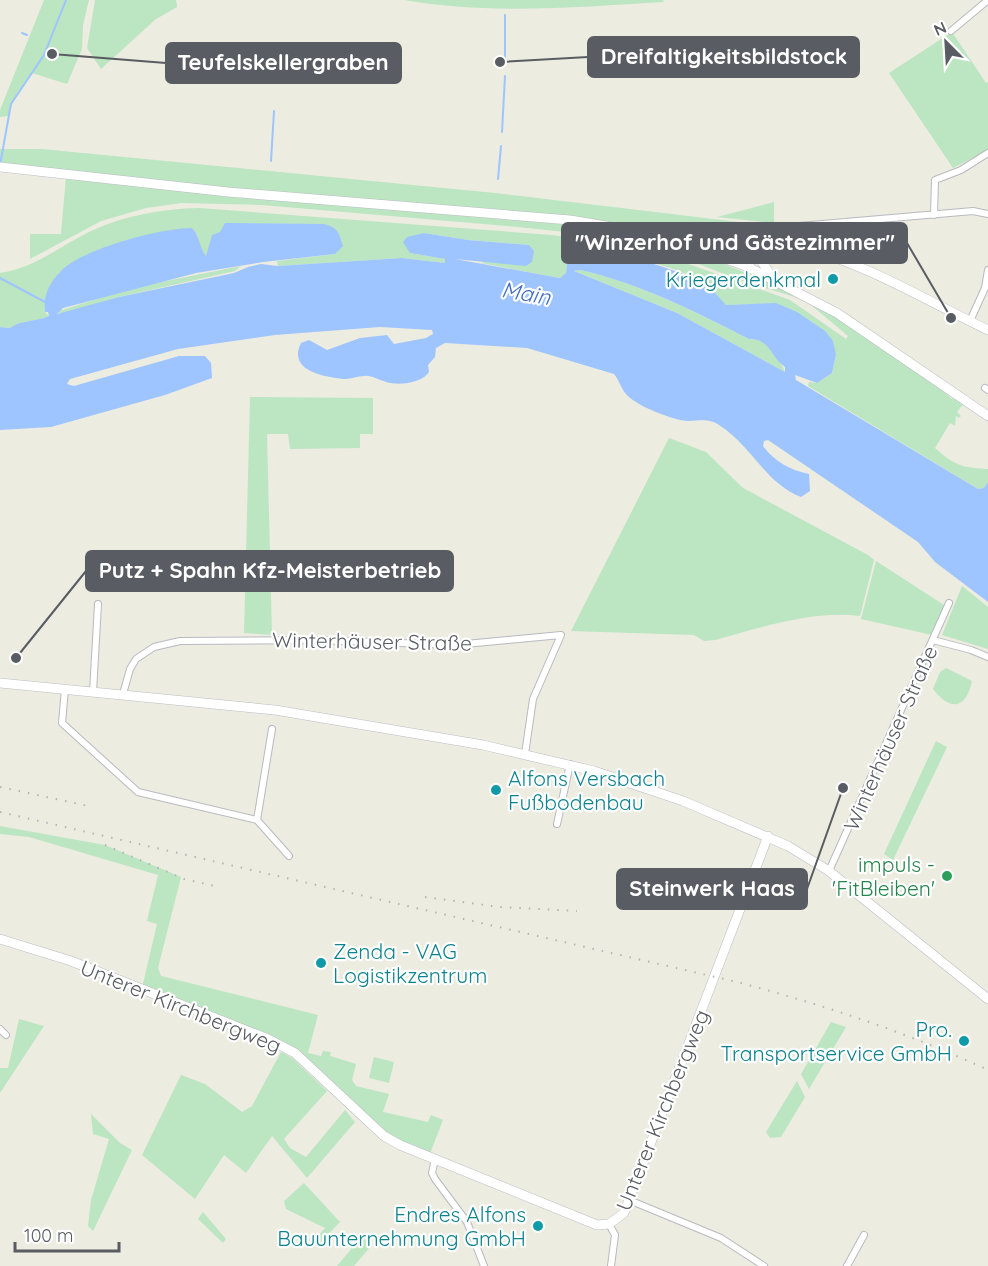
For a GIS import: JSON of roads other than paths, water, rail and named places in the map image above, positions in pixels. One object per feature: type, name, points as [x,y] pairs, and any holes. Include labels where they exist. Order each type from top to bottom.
[{"type":"main road","points":[[2,167],[228,192],[609,225],[671,239],[746,266],[837,313],[988,416]]},
{"type":"main road","points":[[736,262],[756,242],[772,239],[842,259],[988,330]]},
{"type":"main road","points":[[746,266],[772,239]]},
{"type":"main road","points":[[759,251],[762,262],[773,279]]},
{"type":"main road","points":[[0,683],[275,710],[570,764],[683,801],[768,836],[829,871],[988,999]]},
{"type":"main road","name":"Unterer Kirchbergweg","points":[[0,939],[71,961],[268,1039],[303,1060],[384,1136],[597,1224],[609,1224],[624,1213],[768,836]]},
{"type":"street","points":[[951,31],[988,0]]},
{"type":"street","points":[[934,214],[935,180],[961,170],[988,153]]},
{"type":"street","points":[[772,239],[779,231],[793,227],[973,211],[988,214]]},
{"type":"street","points":[[969,321],[985,288],[988,270]]},
{"type":"street","name":"Winterhäuser Straße","points":[[829,871],[949,603]]},
{"type":"street","points":[[93,692],[98,604]]},
{"type":"street","name":"Winterhäuser Straße","points":[[123,694],[129,669],[136,659],[154,647],[180,641],[315,640],[455,645],[561,635],[534,699],[525,754]]},
{"type":"street","points":[[933,640],[988,657]]},
{"type":"street","points":[[65,689],[62,723],[138,792],[257,820],[290,856]]},
{"type":"street","points":[[257,820],[272,729]]},
{"type":"street","points":[[557,824],[570,764]]},
{"type":"street","points":[[0,1029],[6,1035]]},
{"type":"street","points":[[435,1158],[432,1173],[467,1222],[484,1266]]},
{"type":"street","points":[[629,1200],[721,1238],[764,1266]]},
{"type":"street","points":[[609,1224],[615,1235],[611,1266]]},
{"type":"street","points":[[847,1266],[864,1235]]},
{"type":"water","name":"Main","points":[[225,223],[323,224],[337,231],[343,246],[335,254],[263,262],[196,273],[63,308],[57,314],[119,297],[234,273],[261,264],[278,266],[402,258],[445,263],[445,259],[410,253],[403,242],[407,237],[424,233],[468,240],[529,245],[534,251],[532,262],[526,266],[455,259],[560,278],[566,273],[568,254],[575,248],[645,261],[706,283],[726,305],[776,303],[797,312],[825,331],[833,341],[836,355],[832,373],[817,383],[795,375],[796,380],[978,489],[984,488],[988,482],[988,602],[935,562],[918,542],[768,440],[764,441],[763,446],[773,457],[789,468],[809,474],[810,491],[801,497],[788,491],[730,433],[715,423],[674,418],[637,403],[626,394],[614,374],[527,348],[445,343],[436,348],[435,357],[428,365],[429,372],[426,376],[416,381],[403,383],[391,383],[367,376],[345,379],[328,376],[310,371],[299,360],[298,353],[301,343],[309,340],[327,350],[360,338],[387,335],[394,344],[426,338],[433,334],[432,330],[380,327],[275,335],[178,349],[70,379],[67,384],[74,386],[179,356],[205,356],[211,363],[212,378],[165,395],[51,427],[0,430],[0,327],[10,328],[49,316],[48,312],[45,312],[46,295],[53,280],[61,271],[86,255],[123,241],[178,229],[192,228],[206,256],[212,235],[220,232]],"holes":[[[580,270],[667,299],[749,339],[762,342],[785,367],[785,372],[677,313],[574,271]]]},
{"type":"waterway","points":[[0,165],[11,104],[44,55],[66,0]]},
{"type":"waterway","points":[[505,15],[505,64]]},
{"type":"waterway","points":[[22,33],[27,35]]},
{"type":"waterway","points":[[502,132],[505,76]]},
{"type":"waterway","points":[[271,161],[274,111]]},
{"type":"waterway","points":[[498,179],[501,146]]},
{"type":"waterway","points":[[0,278],[45,302]]},
{"type":"railway","points":[[0,787],[88,806]]},
{"type":"railway","points":[[0,812],[737,982],[864,1020],[926,1043],[988,1070]]},
{"type":"railway","points":[[105,845],[184,879],[219,887]]},
{"type":"railway","points":[[425,897],[499,907],[577,911]]},
{"type":"place","name":"Teufelskellergraben","points":[[52,54]]},
{"type":"place","name":"Dreifaltigkeitsbildstock","points":[[500,62]]},
{"type":"place","name":"Kriegerdenkmal","points":[[833,279]]},
{"type":"place","name":"\"Winzerhof und Gästezimmer\"","points":[[951,318]]},
{"type":"place","name":"Putz + Spahn Kfz-Meisterbetrieb","points":[[16,658]]},
{"type":"place","name":"Steinwerk Haas","points":[[843,788]]},
{"type":"place","name":"Alfons Versbach Fußbodenbau","points":[[496,790]]},
{"type":"place","name":"impuls - 'FitBleiben'","points":[[947,876]]},
{"type":"place","name":"Zenda - VAG Logistikzentrum","points":[[321,963]]},
{"type":"place","name":"Pro. Transportservice GmbH","points":[[964,1041]]},
{"type":"place","name":"Endres Alfons Bauunternehmung GmbH","points":[[538,1226]]}]
